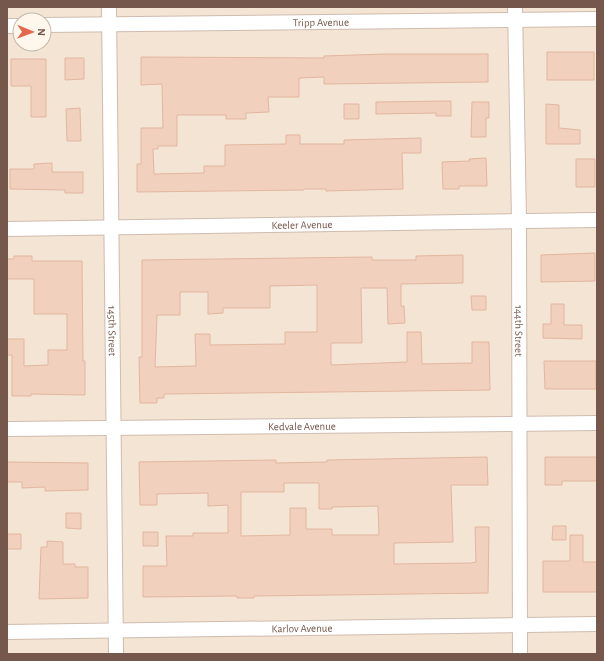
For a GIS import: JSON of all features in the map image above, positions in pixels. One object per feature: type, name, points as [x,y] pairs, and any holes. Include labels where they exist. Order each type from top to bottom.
[{"type":"street","name":"145th Street","points":[[109,7],[116,654]]},
{"type":"street","name":"Tripp Avenue","points":[[52,25],[516,13],[597,19]]},
{"type":"street","name":"144th Street","points":[[516,13],[519,220],[518,425],[520,654]]},
{"type":"street","name":"Keeler Avenue","points":[[7,229],[597,220]]},
{"type":"street","name":"Kedvale Avenue","points":[[7,430],[597,423]]},
{"type":"street","name":"Karlov Avenue","points":[[7,632],[597,624]]},
{"type":"shaded area","points":[[7,7],[597,7],[597,654],[7,654]]},
{"type":"building","points":[[547,52],[594,52],[594,80],[547,80]]},
{"type":"building","points":[[385,54],[488,54],[488,82],[324,84],[324,77],[299,78],[299,97],[268,97],[269,112],[246,113],[246,119],[226,119],[226,115],[177,115],[177,146],[158,146],[158,149],[153,149],[154,174],[204,173],[204,166],[225,166],[225,145],[286,144],[286,135],[300,135],[300,144],[344,144],[344,140],[421,138],[421,153],[402,153],[403,189],[137,192],[137,164],[141,164],[141,128],[163,128],[162,84],[141,85],[141,57],[324,58],[324,56]]},
{"type":"building","points":[[65,58],[84,58],[84,79],[65,80]]},
{"type":"building","points":[[11,59],[46,59],[46,117],[31,117],[31,86],[11,86]]},
{"type":"building","points":[[451,101],[451,116],[436,116],[436,113],[376,114],[376,102]]},
{"type":"building","points":[[472,102],[489,102],[489,118],[486,118],[486,137],[471,137]]},
{"type":"building","points":[[344,104],[359,104],[359,119],[344,119]]},
{"type":"building","points":[[546,104],[559,105],[559,128],[580,130],[580,144],[546,144]]},
{"type":"building","points":[[80,108],[81,141],[67,141],[66,109]]},
{"type":"building","points":[[486,158],[487,186],[459,186],[459,189],[443,189],[442,162],[470,161],[469,159]]},
{"type":"building","points":[[576,159],[595,159],[595,187],[576,187]]},
{"type":"building","points":[[52,163],[52,172],[83,172],[83,193],[65,193],[65,190],[10,189],[10,169],[34,169],[34,164]]},
{"type":"building","points":[[595,253],[595,281],[541,282],[541,255]]},
{"type":"building","points":[[463,255],[463,283],[401,284],[401,306],[404,306],[405,323],[388,324],[387,288],[361,288],[362,343],[331,343],[331,365],[407,362],[407,332],[421,332],[422,364],[472,363],[472,342],[489,342],[490,390],[164,394],[164,398],[157,398],[157,403],[140,403],[139,357],[142,357],[142,260],[372,257],[372,260],[416,260],[416,256]],"holes":[[[317,285],[317,332],[285,332],[285,344],[210,345],[210,334],[195,334],[196,366],[155,367],[157,315],[180,315],[180,292],[208,292],[208,314],[223,313],[223,308],[270,308],[270,286]]]},
{"type":"building","points":[[14,256],[32,256],[32,261],[82,261],[83,361],[85,361],[85,395],[31,394],[31,396],[12,396],[12,355],[7,355],[7,339],[24,339],[24,366],[48,365],[48,350],[67,350],[67,314],[34,314],[34,279],[7,279],[7,259],[14,259]]},
{"type":"building","points":[[471,296],[486,296],[486,310],[472,310]]},
{"type":"building","points":[[551,304],[564,304],[564,325],[582,325],[582,339],[543,338],[543,324],[551,324]]},
{"type":"building","points":[[544,361],[596,361],[596,389],[545,389]]},
{"type":"building","points":[[487,457],[488,485],[451,485],[453,542],[394,543],[394,564],[476,562],[475,527],[489,527],[488,593],[254,596],[254,598],[237,598],[237,596],[143,597],[143,566],[167,566],[166,536],[193,536],[193,533],[228,533],[228,505],[208,506],[208,493],[157,494],[157,505],[140,505],[139,462],[276,460],[276,463],[327,462],[327,460]],"holes":[[[284,483],[319,483],[319,509],[332,509],[332,507],[378,506],[379,535],[332,535],[332,529],[306,529],[306,508],[290,508],[290,535],[241,536],[241,492],[284,492]]]},
{"type":"building","points":[[545,457],[597,457],[597,481],[562,481],[562,485],[545,485]]},
{"type":"building","points":[[7,462],[88,463],[88,490],[45,491],[45,487],[22,488],[22,482],[7,482]]},
{"type":"building","points":[[66,513],[81,513],[81,529],[66,528]]},
{"type":"building","points":[[553,526],[566,526],[566,540],[552,540]]},
{"type":"building","points":[[143,532],[158,532],[158,546],[143,546]]},
{"type":"building","points":[[7,534],[21,534],[21,549],[7,549]]},
{"type":"building","points":[[570,535],[583,535],[583,562],[597,562],[597,592],[543,592],[543,561],[570,561]]},
{"type":"building","points":[[47,541],[63,542],[63,564],[75,564],[75,567],[88,567],[88,598],[39,599],[41,547],[47,547]]}]
